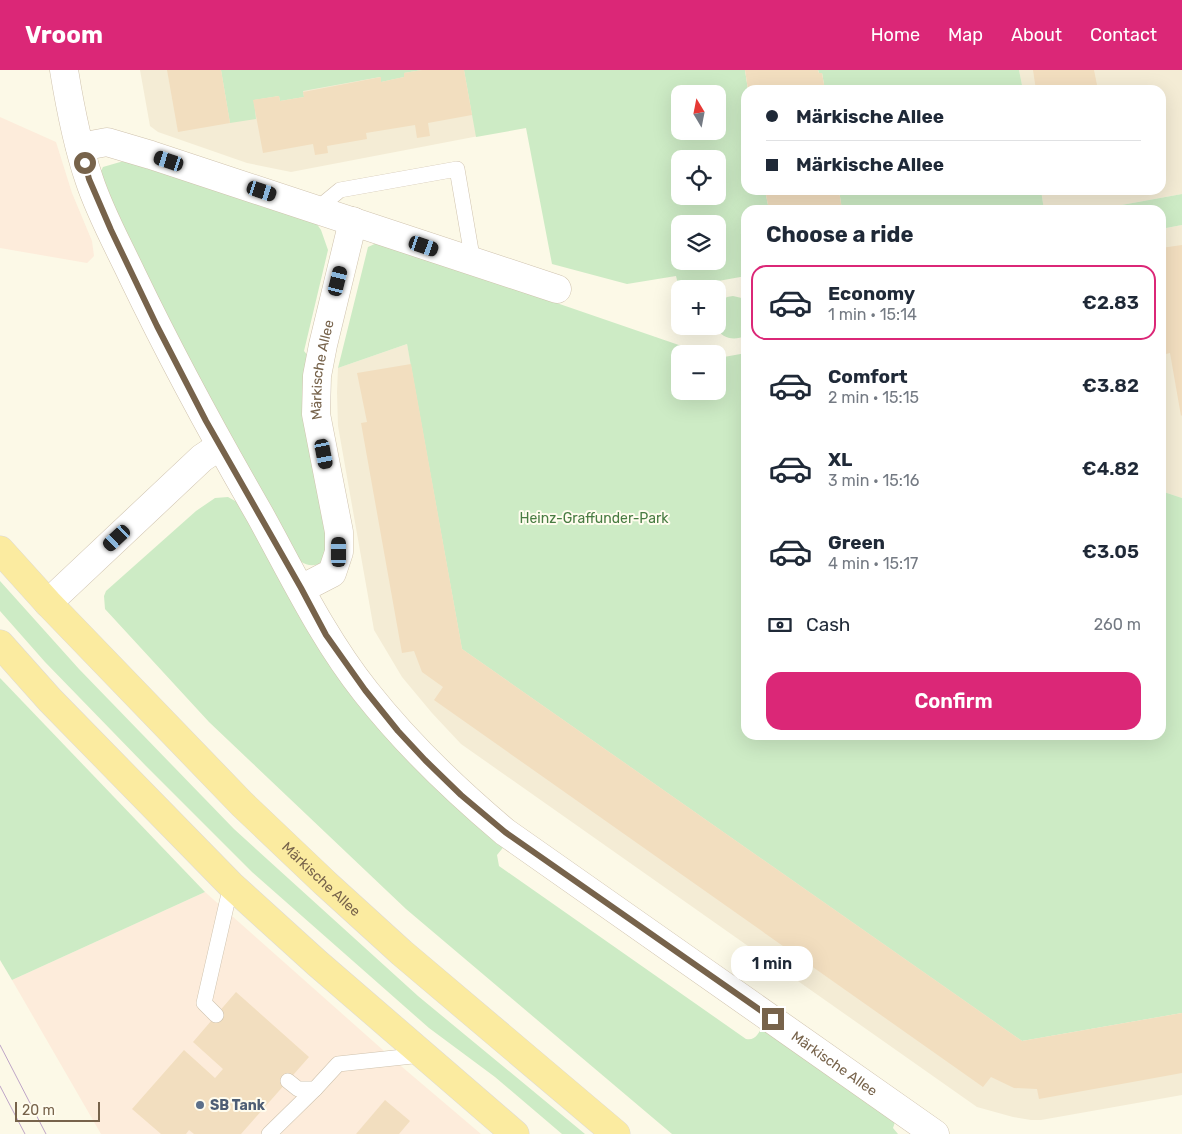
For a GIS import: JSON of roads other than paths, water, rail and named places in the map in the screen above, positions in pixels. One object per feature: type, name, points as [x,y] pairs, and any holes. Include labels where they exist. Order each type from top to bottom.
[{"type":"main road","name":"Märkische Allee","points":[[0,550],[48,603],[242,804],[325,883],[402,953],[616,1134]]},
{"type":"main road","points":[[0,644],[50,700],[231,885],[422,1055],[515,1134]]},
{"type":"street","name":"Märkische Allee","points":[[64,70],[80,147],[89,179],[103,214],[157,326],[220,446],[326,635],[365,690],[398,731],[461,795],[505,832],[935,1134]]},
{"type":"street","points":[[80,147],[107,142],[151,155],[557,289]]},
{"type":"street","name":"Märkische Allee","points":[[301,588],[332,573],[339,552],[339,532],[316,414],[317,376],[353,221]]},
{"type":"street","points":[[48,603],[202,458],[220,446]]},
{"type":"lane","points":[[317,209],[340,190],[457,169],[474,262]]},
{"type":"lane","points":[[216,1015],[204,1003],[231,885]]},
{"type":"lane","points":[[269,1134],[338,1064],[422,1055]]},
{"type":"lane","points":[[288,1081],[298,1089],[315,1088]]},
{"type":"tram line","points":[[0,1045],[46,1134]]},
{"type":"tram line","points":[[0,1086],[25,1134]]},
{"type":"place","name":"SB Tank","points":[[200,1105]]},
{"type":"park label","name":"Heinz-Graffunder-Park","points":[[594,518]]}]
